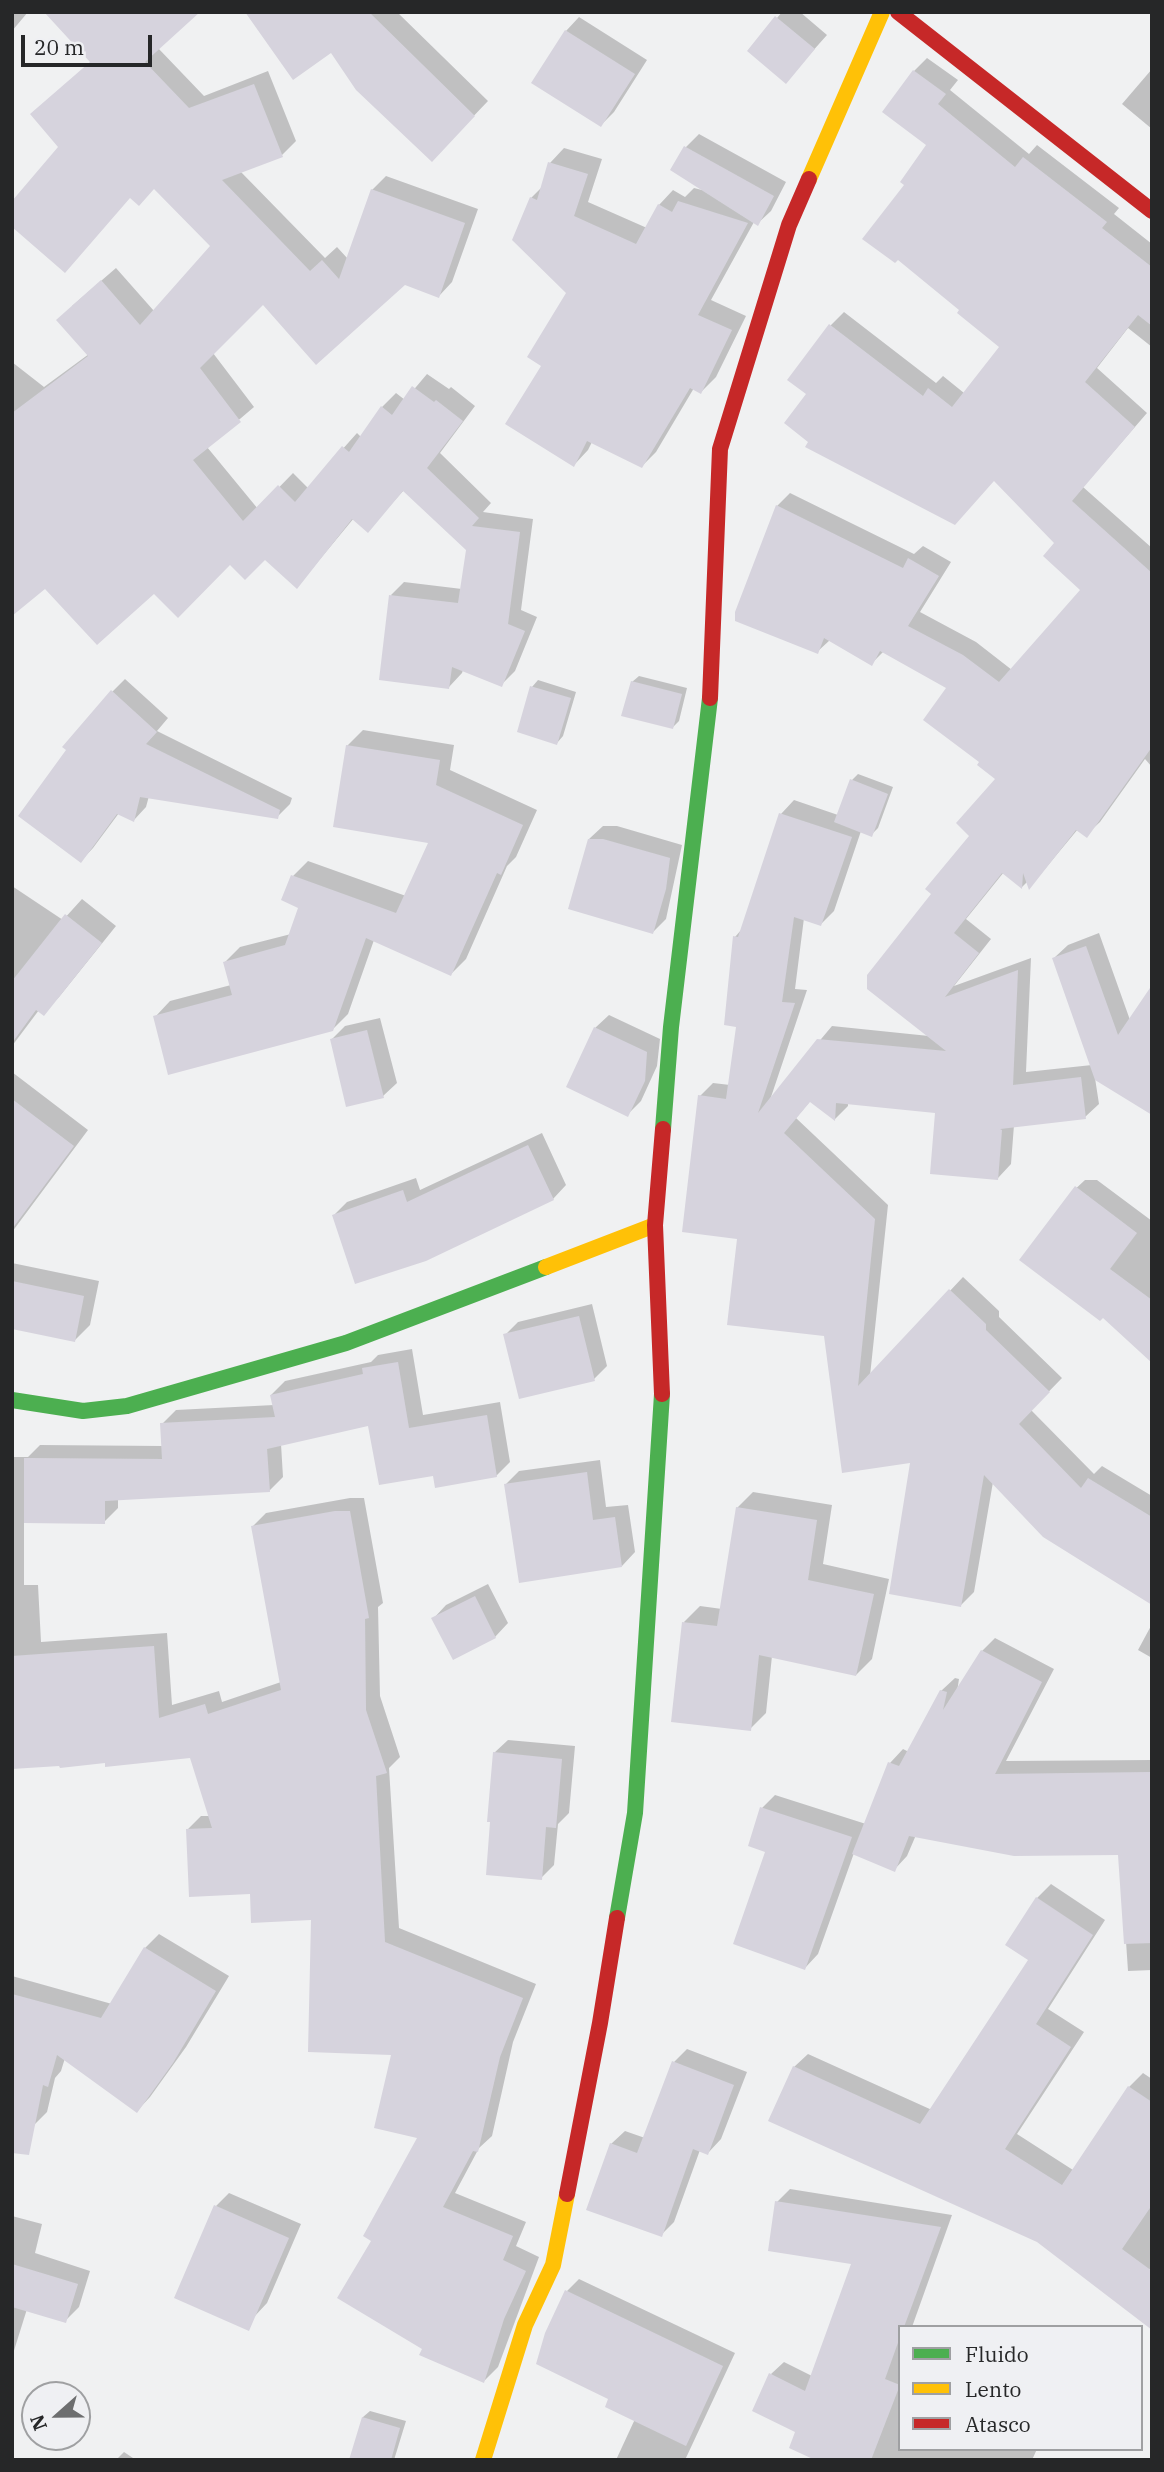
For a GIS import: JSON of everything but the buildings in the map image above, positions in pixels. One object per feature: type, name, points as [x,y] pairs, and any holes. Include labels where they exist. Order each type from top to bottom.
[{"type":"street","points":[[483,2460],[525,2325],[553,2265],[600,2023],[635,1813],[663,1406],[655,1225],[670,1027],[709,716],[720,449],[789,225],[882,12]]},
{"type":"street","points":[[898,12],[1152,211]]},
{"type":"street","points":[[12,1400],[83,1412],[127,1406],[346,1343],[655,1225]]},
{"type":"traffic: fast","points":[[663,1129],[671,1027],[710,698]]},
{"type":"traffic: fast","points":[[12,1400],[83,1411],[127,1406],[346,1343],[546,1267]]},
{"type":"traffic: fast","points":[[617,1918],[635,1813],[662,1394]]},
{"type":"traffic: slow","points":[[809,179],[882,12]]},
{"type":"traffic: slow","points":[[546,1267],[655,1225]]},
{"type":"traffic: slow","points":[[483,2460],[525,2325],[553,2265],[567,2194]]},
{"type":"traffic: jam","points":[[898,12],[1152,211]]},
{"type":"traffic: jam","points":[[710,698],[720,449],[789,225],[809,179]]},
{"type":"traffic: jam","points":[[662,1394],[655,1225],[663,1129]]},
{"type":"traffic: jam","points":[[567,2194],[617,1918]]}]
